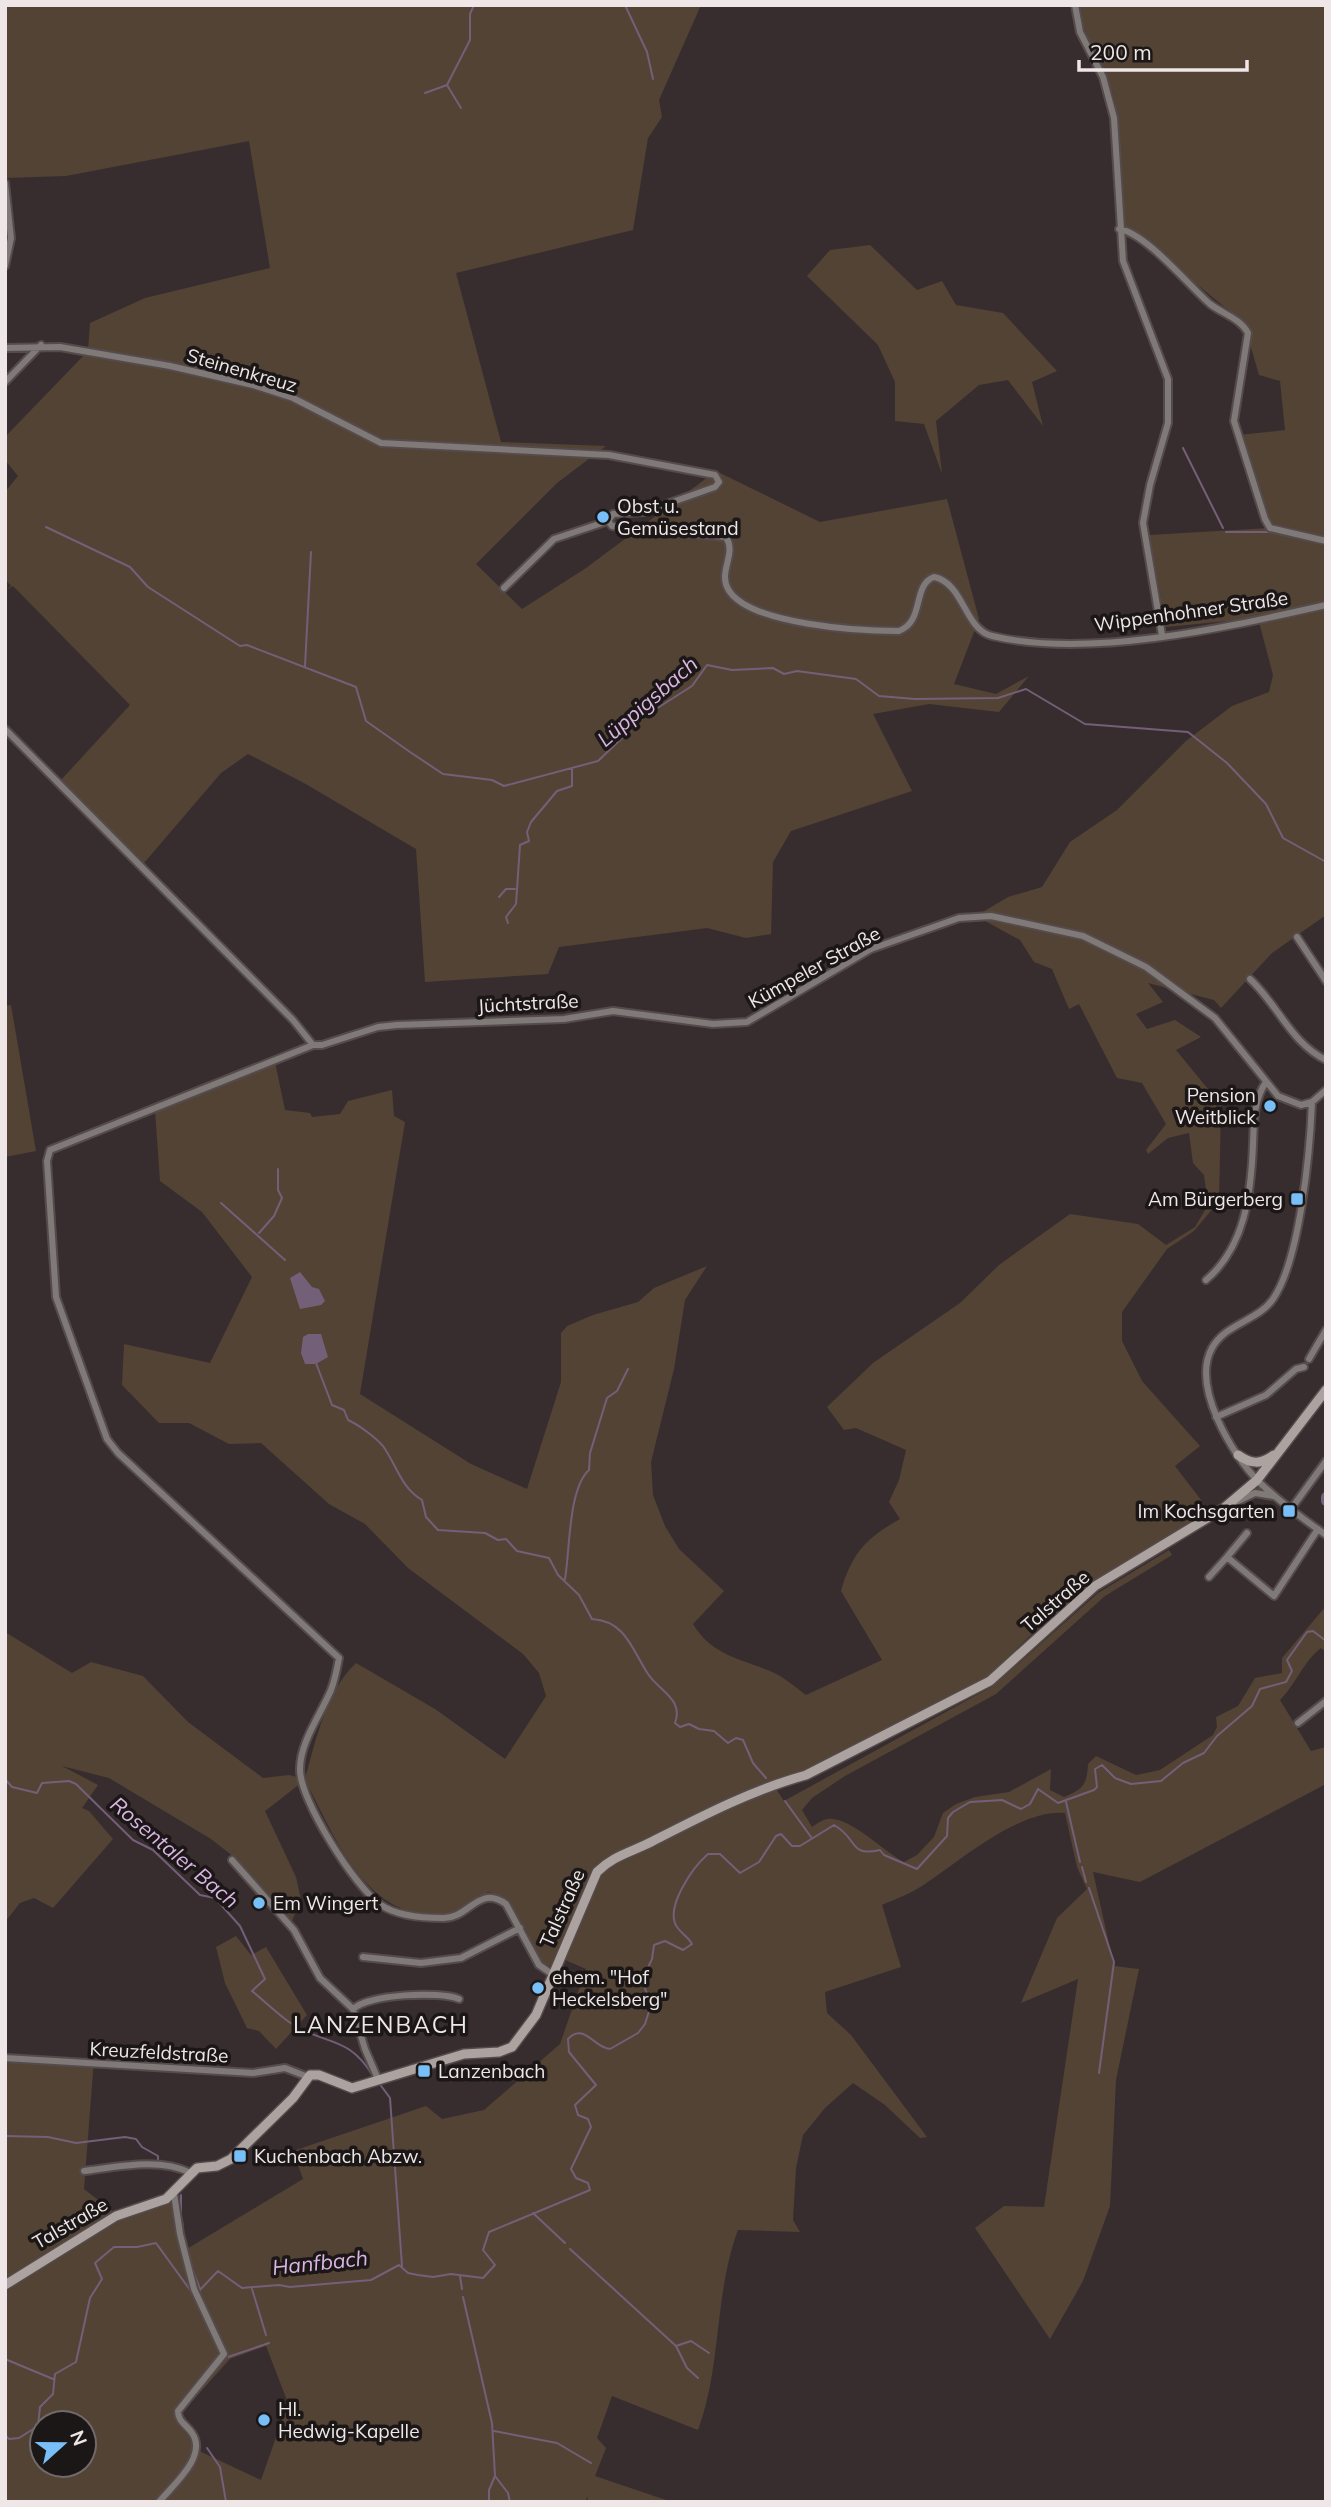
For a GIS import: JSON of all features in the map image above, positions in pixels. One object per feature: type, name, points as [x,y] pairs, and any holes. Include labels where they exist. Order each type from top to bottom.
[{"type":"main road","name":"Talstraße","points":[[308,2077],[319,2075],[352,2088],[464,2054],[499,2052],[512,2047],[536,2015],[597,1872],[610,1858],[650,1843],[699,1816],[778,1783],[806,1776],[990,1681],[1095,1587],[1224,1508],[1257,1480],[1326,1390]]},
{"type":"main road","points":[[1238,1455],[1248,1462],[1258,1463],[1280,1450]]},
{"type":"main road","points":[[174,2194],[191,2173],[231,2159],[293,2098],[308,2077]]},
{"type":"main road","name":"Talstraße","points":[[5,2285],[116,2216],[174,2194]]},
{"type":"street","points":[[1075,5],[1080,32],[1102,77],[1114,118],[1123,261],[1168,379],[1168,423],[1143,523],[1163,635]]},
{"type":"street","points":[[5,183],[11,238],[5,266]]},
{"type":"street","points":[[1119,229],[1130,231],[1182,273],[1214,307],[1244,326],[1248,333],[1234,421],[1265,519],[1270,528],[1326,541]]},
{"type":"street","points":[[5,382],[41,345]]},
{"type":"street","name":"Steinenkreuz","points":[[5,348],[41,345],[170,366],[253,385],[293,398],[381,443],[609,455],[712,475],[719,480],[717,486],[644,512],[613,514],[608,521]]},
{"type":"street","points":[[504,588],[554,539],[608,521]]},
{"type":"street","name":"Wippenhohner Straße","points":[[608,521],[612,526],[642,530],[724,536],[730,544],[724,572],[731,593],[790,622],[899,631],[914,620],[925,584],[934,577],[950,586],[979,629],[991,636],[1068,643],[1163,635],[1258,620],[1326,605]]},
{"type":"street","points":[[5,729],[293,1020],[313,1045]]},
{"type":"street","name":"Kümpeler Straße","points":[[747,1022],[871,949],[959,918],[990,916],[1083,936],[1146,967],[1215,1018],[1273,1091],[1285,1100],[1301,1105]]},
{"type":"street","points":[[1297,937],[1326,981]]},
{"type":"street","points":[[1250,979],[1266,994],[1301,1045],[1326,1060]]},
{"type":"street","name":"Jüchtstraße","points":[[520,1928],[506,1904],[492,1897],[448,1919],[420,1917],[383,1907],[361,1885],[310,1807],[303,1792],[300,1768],[305,1747],[332,1686],[339,1658],[118,1453],[107,1439],[57,1297],[47,1161],[50,1150],[57,1145],[313,1045],[322,1045],[378,1027],[564,1019],[613,1011],[713,1024],[747,1022]]},
{"type":"street","points":[[1206,1280],[1225,1260],[1244,1220],[1253,1159],[1254,1110],[1266,1083]]},
{"type":"street","points":[[1309,1122],[1301,1105],[1312,1102],[1326,1090]]},
{"type":"street","points":[[1258,1099],[1273,1091]]},
{"type":"street","points":[[1312,1102],[1292,1258],[1273,1299],[1229,1327],[1212,1349],[1206,1371],[1207,1388],[1216,1417],[1238,1455],[1257,1480],[1326,1535]]},
{"type":"street","points":[[1309,1359],[1326,1330]]},
{"type":"street","points":[[1216,1417],[1266,1395],[1296,1369],[1304,1367]]},
{"type":"street","points":[[1291,1509],[1326,1461]]},
{"type":"street","points":[[1224,1508],[1255,1493],[1278,1498]]},
{"type":"street","points":[[1227,1557],[1275,1596],[1318,1529]]},
{"type":"street","points":[[1209,1577],[1248,1532]]},
{"type":"street","points":[[1298,1723],[1326,1701]]},
{"type":"street","points":[[232,1860],[294,1930],[320,1978],[353,2009],[365,2049],[378,2079]]},
{"type":"street","points":[[363,1957],[421,1963],[461,1958],[520,1928],[539,1965],[552,1974]]},
{"type":"street","points":[[353,2009],[369,2001],[415,1996],[446,1994],[459,2000]]},
{"type":"street","name":"Kreuzfeldstraße","points":[[5,2058],[253,2073],[285,2068],[308,2077]]},
{"type":"street","points":[[84,2171],[139,2164],[180,2168],[191,2173]]},
{"type":"street","points":[[159,2502],[191,2462],[197,2449],[197,2442],[180,2420],[178,2411],[224,2354],[194,2289],[180,2234],[174,2194]]},
{"type":"shaded area","points":[[5,5],[701,5],[659,100],[662,117],[648,138],[633,230],[456,273],[501,442],[606,446],[557,483],[476,564],[522,609],[586,568],[716,471],[820,522],[947,499],[979,619],[954,684],[996,694],[1029,676],[999,712],[929,704],[873,714],[912,791],[791,831],[773,862],[771,934],[746,938],[707,928],[559,947],[548,974],[425,982],[416,849],[304,783],[248,754],[221,773],[144,863],[61,780],[130,705],[13,586],[5,591],[11,586],[5,579],[5,492],[18,476],[5,460],[5,437],[88,351],[90,323],[145,298],[270,268],[249,141],[66,176],[5,178]]},
{"type":"shaded area","points":[[1080,5],[1326,5],[1326,915],[1272,953],[1221,1008],[1214,1000],[1148,983],[1163,1002],[1136,1014],[1147,1029],[1175,1020],[1201,1037],[1176,1050],[1221,1105],[1219,1201],[1194,1231],[1167,1249],[1122,1312],[1122,1341],[1142,1381],[1200,1446],[1175,1466],[1211,1513],[1098,1579],[1037,1629],[987,1677],[809,1771],[772,1783],[784,1801],[993,1686],[1098,1593],[1169,1550],[1172,1555],[1105,1596],[996,1694],[845,1776],[812,1798],[802,1810],[812,1827],[827,1819],[836,1819],[856,1828],[904,1862],[917,1855],[934,1837],[943,1813],[956,1804],[975,1797],[1009,1792],[1051,1769],[1050,1790],[1064,1797],[1083,1785],[1088,1764],[1096,1756],[1136,1775],[1160,1770],[1213,1735],[1217,1727],[1216,1717],[1238,1706],[1255,1678],[1282,1673],[1282,1658],[1326,1606],[1326,1652],[1321,1648],[1315,1654],[1280,1700],[1311,1751],[1326,1747],[1326,1784],[1140,1882],[1093,1872],[1114,1966],[1139,1969],[1116,2080],[1110,2206],[1083,2281],[1050,2339],[975,2228],[1004,2206],[1044,2207],[1078,1979],[1021,2003],[1057,1918],[1087,1889],[1077,1867],[1065,1813],[1028,1819],[1009,1828],[917,1889],[882,1905],[901,1967],[825,1992],[827,2013],[851,2035],[927,2137],[920,2138],[885,2105],[853,2083],[825,2108],[803,2135],[796,2168],[793,2220],[800,2232],[738,2230],[725,2279],[711,2380],[698,2430],[612,2396],[597,2438],[606,2448],[595,2476],[672,2502],[587,2502],[588,2496],[585,2502],[5,2502],[5,2055],[94,2059],[84,2189],[115,2213],[171,2193],[185,2250],[303,2179],[293,2151],[426,2106],[442,2119],[484,2110],[560,2044],[586,1969],[563,1959],[550,1966],[542,1964],[514,1911],[507,1902],[488,1892],[461,1909],[445,1915],[418,1914],[394,1905],[374,1890],[342,1850],[305,1780],[265,1811],[296,1877],[301,1900],[291,1923],[234,1857],[211,1839],[109,1778],[62,1766],[98,1785],[82,1808],[89,1811],[113,1839],[53,1908],[34,1898],[20,1903],[5,1922],[5,1632],[72,1673],[91,1662],[143,1676],[188,1722],[263,1778],[289,1775],[305,1779],[330,1702],[337,1687],[356,1663],[435,1709],[505,1759],[546,1696],[539,1673],[523,1654],[408,1568],[365,1524],[329,1504],[261,1443],[229,1444],[189,1423],[159,1423],[122,1385],[124,1344],[210,1363],[252,1277],[202,1212],[160,1181],[155,1110],[275,1062],[285,1110],[310,1113],[312,1117],[340,1114],[348,1101],[392,1090],[394,1116],[405,1122],[360,1394],[471,1464],[527,1489],[561,1382],[561,1333],[567,1326],[593,1315],[638,1302],[654,1288],[707,1266],[685,1300],[674,1369],[651,1462],[653,1495],[665,1526],[679,1549],[724,1591],[693,1624],[700,1634],[717,1649],[775,1673],[806,1695],[882,1660],[841,1591],[850,1566],[862,1548],[878,1533],[900,1519],[889,1502],[899,1480],[906,1450],[856,1428],[844,1430],[827,1407],[873,1363],[960,1303],[999,1265],[1070,1214],[1138,1224],[1166,1245],[1195,1227],[1208,1205],[1204,1175],[1193,1163],[1189,1133],[1168,1138],[1148,1154],[1146,1150],[1166,1124],[1142,1083],[1117,1078],[1079,1004],[1069,1009],[1052,969],[1034,962],[1020,940],[976,916],[1008,897],[1042,887],[1070,842],[1117,810],[1186,741],[1232,706],[1269,692],[1273,675],[1258,618],[1166,627],[1149,535],[1269,528],[1239,435],[1285,430],[1280,381],[1259,375],[1244,323],[1123,224],[1120,143],[1113,95],[1084,29]],"holes":[[[266,2346],[288,2403],[261,2480],[195,2449],[175,2420],[230,2359]]]},
{"type":"shaded area","points":[[870,245],[917,290],[942,281],[956,305],[1003,313],[1057,371],[1032,382],[1043,426],[1008,380],[979,385],[936,421],[942,474],[924,424],[895,421],[895,382],[878,345],[807,276],[830,250]]},
{"type":"shaded area","points":[[11,1005],[36,1151],[5,1157],[5,1006]]},
{"type":"shaded area","points":[[300,1272],[312,1287],[319,1289],[325,1301],[321,1305],[300,1309],[290,1278]]},
{"type":"shaded area","points":[[308,1334],[321,1334],[328,1357],[316,1364],[305,1364],[301,1353],[303,1337]]},
{"type":"shaded area","points":[[236,1936],[251,1955],[266,1947],[307,2015],[276,2049],[259,2031],[247,2028],[225,1983],[216,1947]]},
{"type":"waterway","points":[[461,108],[447,85],[470,40],[470,14],[474,5]]},
{"type":"waterway","points":[[625,5],[647,52],[653,79]]},
{"type":"waterway","points":[[425,93],[447,85]]},
{"type":"waterway","points":[[1183,448],[1223,528]]},
{"type":"waterway","name":"Lüppigsbach","points":[[46,527],[130,567],[148,587],[240,646],[247,645],[356,687],[366,721],[443,774],[492,780],[504,786],[598,761],[645,716],[692,686],[707,665],[732,670],[773,668],[784,674],[797,671],[856,679],[879,696],[915,699],[998,698],[1026,689],[1085,724],[1188,732],[1227,763],[1266,804],[1283,838],[1326,862]]},
{"type":"waterway","points":[[1226,532],[1270,532],[1325,544]]},
{"type":"waterway","points":[[305,666],[311,552]]},
{"type":"waterway","points":[[508,923],[506,917],[516,904],[520,845],[529,841],[527,832],[531,822],[557,791],[572,786],[572,768]]},
{"type":"waterway","points":[[499,897],[506,889],[515,889]]},
{"type":"waterway","points":[[259,1233],[274,1216],[282,1198],[278,1190],[278,1169]]},
{"type":"waterway","points":[[221,1203],[285,1260]]},
{"type":"waterway","points":[[316,1363],[332,1405],[344,1410],[348,1420],[383,1446],[409,1489],[422,1500],[426,1517],[438,1530],[485,1533],[498,1540],[506,1539],[517,1551],[549,1558],[558,1575],[579,1595],[592,1619],[613,1625],[627,1638],[648,1674],[673,1701],[677,1715],[675,1723],[680,1727],[689,1724],[699,1729],[714,1731],[728,1743],[736,1738],[743,1740],[753,1763],[766,1778]]},
{"type":"waterway","points":[[565,1579],[577,1491],[589,1470],[590,1453],[607,1398],[617,1391],[628,1369]]},
{"type":"waterway","name":"Hanfbach","points":[[198,2292],[218,2271],[242,2288],[371,2280],[399,2265],[408,2273],[418,2275],[433,2277],[451,2274],[483,2278],[495,2265],[483,2250],[489,2232],[590,2190],[588,2183],[576,2178],[571,2169],[591,2127],[588,2119],[578,2115],[575,2105],[596,2085],[569,2052],[568,2039],[579,2033],[584,2034],[604,2048],[610,2049],[638,2033],[645,2024],[651,2005],[642,1980],[652,1959],[654,1945],[665,1941],[683,1950],[692,1944],[677,1927],[674,1909],[688,1878],[708,1854],[720,1854],[740,1873],[759,1862],[776,1836],[781,1834],[792,1846],[800,1846],[834,1825],[842,1830],[858,1849],[870,1852],[880,1850],[884,1855],[917,1869],[947,1836],[948,1818],[970,1802],[1002,1800],[1021,1809],[1030,1804],[1038,1789],[1058,1803],[1094,1790],[1097,1787],[1095,1769],[1102,1765],[1115,1778],[1131,1784],[1161,1781],[1183,1763],[1204,1753],[1217,1736],[1252,1706],[1260,1689],[1286,1682],[1292,1671],[1287,1660],[1307,1632],[1313,1631],[1326,1641]]},
{"type":"waterway","name":"Rosentaler Bach","points":[[5,1779],[12,1787],[37,1793],[42,1783],[69,1781],[76,1784],[133,1840],[153,1850],[200,1895],[215,1898],[240,1926],[265,1979],[252,1991],[289,2022],[354,2053],[373,2076]]},
{"type":"waterway","points":[[785,1801],[811,1837]]},
{"type":"waterway","points":[[1066,1802],[1080,1862]]},
{"type":"waterway","points":[[1082,1867],[1086,1882]]},
{"type":"waterway","points":[[1089,1888],[1114,1962],[1099,2073]]},
{"type":"waterway","name":"Rosentaler Bach","points":[[379,2083],[390,2098],[402,2266]]},
{"type":"waterway","points":[[5,2136],[48,2137],[76,2143],[125,2137],[136,2139],[142,2147],[158,2156],[158,2161]]},
{"type":"waterway","points":[[181,2195],[181,2212]]},
{"type":"waterway","points":[[533,2213],[565,2243]]},
{"type":"waterway","points":[[182,2220],[183,2230]]},
{"type":"waterway","name":"Hanfbach","points":[[5,2435],[9,2439],[19,2438],[38,2426],[40,2407],[53,2394],[55,2374],[76,2362],[90,2298],[102,2279],[95,2263],[114,2247],[137,2247],[156,2243],[193,2294]]},
{"type":"waterway","points":[[570,2249],[676,2346],[687,2368],[698,2378]]},
{"type":"waterway","points":[[191,2265],[200,2289]]},
{"type":"waterway","points":[[460,2276],[462,2289]]},
{"type":"waterway","points":[[252,2289],[266,2335]]},
{"type":"waterway","points":[[463,2297],[492,2423],[495,2476],[508,2493],[510,2502]]},
{"type":"waterway","points":[[676,2346],[691,2341],[709,2353]]},
{"type":"waterway","points":[[228,2357],[269,2343]]},
{"type":"waterway","points":[[5,2359],[53,2379]]},
{"type":"waterway","points":[[494,2431],[557,2443],[591,2463]]},
{"type":"waterway","points":[[207,2448],[220,2467],[226,2502]]},
{"type":"waterway","points":[[489,2502],[489,2490],[495,2476]]},
{"type":"place","name":"Obst u. Gemüsestand","points":[[603,517]]},
{"type":"place","name":"Pension Weitblick","points":[[1270,1106]]},
{"type":"place","name":"Am Bürgerberg","points":[[1297,1199]]},
{"type":"place","name":"Im Kochsgarten","points":[[1289,1511]]},
{"type":"place","name":"Em Wingert","points":[[259,1903]]},
{"type":"place","name":"ehem. \"Hof Heckelsberg\"","points":[[538,1988]]},
{"type":"place","name":"Lanzenbach","points":[[424,2071]]},
{"type":"place","name":"Kuchenbach Abzw.","points":[[240,2156]]},
{"type":"place","name":"Hl. Hedwig-Kapelle","points":[[264,2420]]},
{"type":"district","name":"LANZENBACH","points":[[381,2024]]}]
